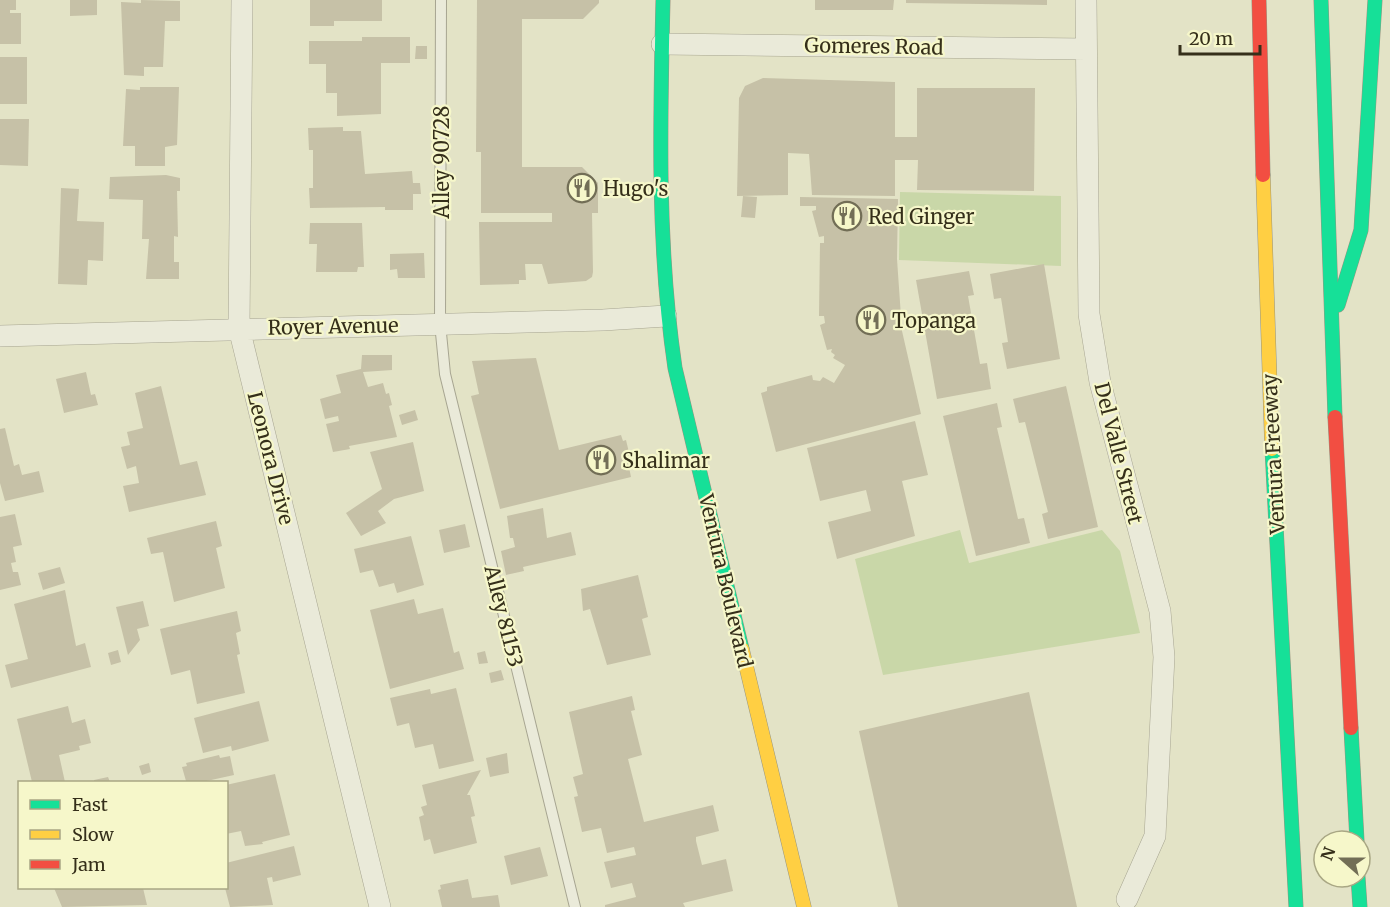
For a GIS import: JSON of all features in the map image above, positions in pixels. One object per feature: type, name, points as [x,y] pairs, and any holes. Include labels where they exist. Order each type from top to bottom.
[{"type":"main road","name":"Ventura Boulevard","points":[[663,0],[663,265],[666,316],[675,368],[804,907]]},
{"type":"main road","name":"Ventura Freeway","points":[[1259,0],[1267,348],[1296,907]]},
{"type":"main road","points":[[1321,0],[1330,330],[1356,829]]},
{"type":"main road","points":[[1330,330],[1361,230],[1375,0]]},
{"type":"main road","points":[[1359,889],[1360,907]]},
{"type":"street","name":"Leonora Drive","points":[[242,0],[240,328],[380,907]]},
{"type":"street","name":"Del Valle Street","points":[[1086,0],[1089,314],[1100,382],[1160,611],[1164,657],[1155,836],[1127,899]]},
{"type":"street","name":"Gomeres Road","points":[[663,44],[1086,49]]},
{"type":"street","name":"Royer Avenue","points":[[0,336],[240,328],[596,321],[666,316]]},
{"type":"lane","name":"Alley 90728","points":[[440,323],[441,0]]},
{"type":"lane","name":"Alley 81153","points":[[440,323],[445,374],[575,907]]},
{"type":"green space","points":[[900,192],[1061,196],[1061,266],[899,260]]},
{"type":"green space","points":[[960,530],[969,563],[1102,530],[1120,551],[1140,633],[883,675],[855,559]]},
{"type":"building","points":[[0,0],[16,0],[16,10],[10,10],[10,13],[21,13],[21,44],[0,44]]},
{"type":"building","points":[[70,0],[97,0],[97,15],[70,16]]},
{"type":"building","points":[[141,0],[180,1],[180,21],[165,21],[163,67],[144,67],[144,76],[124,75],[121,2],[141,3]]},
{"type":"building","points":[[310,0],[382,0],[382,21],[334,21],[334,26],[310,26]]},
{"type":"building","points":[[477,0],[599,0],[599,3],[583,19],[522,19],[522,167],[582,167],[598,183],[598,213],[592,213],[593,272],[592,277],[586,281],[548,284],[542,264],[525,264],[526,280],[519,280],[519,284],[480,285],[479,222],[552,222],[552,213],[481,213],[481,152],[476,152]]},
{"type":"building","points":[[815,0],[894,0],[893,10],[815,10]]},
{"type":"building","points":[[906,0],[1047,0],[1047,5],[906,3]]},
{"type":"building","points":[[362,37],[410,37],[410,63],[381,63],[381,114],[337,116],[337,93],[326,93],[326,64],[309,64],[309,41],[362,41]]},
{"type":"building","points":[[416,46],[427,46],[427,59],[415,59]]},
{"type":"building","points":[[0,57],[27,57],[27,104],[0,104]]},
{"type":"building","points":[[763,78],[895,82],[895,137],[917,137],[917,88],[1035,88],[1034,191],[917,190],[918,160],[895,160],[895,196],[812,195],[809,154],[788,153],[788,195],[737,196],[739,98],[745,86]]},
{"type":"building","points":[[140,87],[179,87],[177,145],[165,147],[165,166],[135,166],[135,146],[123,146],[126,89],[140,90]]},
{"type":"building","points":[[0,119],[29,119],[28,166],[0,165]]},
{"type":"building","points":[[343,127],[343,131],[361,131],[365,174],[412,171],[413,183],[420,183],[421,194],[413,194],[413,210],[385,210],[385,207],[310,208],[309,188],[313,188],[313,150],[309,150],[308,128]]},
{"type":"building","points":[[166,175],[180,178],[180,191],[177,191],[178,237],[174,236],[174,262],[179,262],[179,279],[146,279],[149,239],[142,239],[143,200],[109,199],[110,177]]},
{"type":"building","points":[[61,188],[79,189],[77,221],[104,222],[103,261],[88,260],[87,285],[58,284]]},
{"type":"building","points":[[743,196],[757,197],[755,218],[741,217]]},
{"type":"building","points":[[800,197],[898,199],[897,259],[902,331],[921,414],[776,452],[761,393],[767,391],[767,387],[812,375],[813,380],[820,381],[823,377],[834,383],[845,365],[833,358],[835,355],[831,352],[832,349],[827,350],[820,325],[825,323],[824,316],[819,316],[820,243],[824,243],[824,236],[819,237],[812,211],[816,210],[816,206],[800,206]]},
{"type":"building","points":[[310,223],[362,223],[364,267],[358,267],[357,272],[316,272],[317,244],[309,244]]},
{"type":"building","points":[[424,253],[425,278],[398,278],[397,269],[390,270],[390,254]]},
{"type":"building","points":[[1044,264],[1060,359],[1007,369],[1002,343],[1008,342],[1001,298],[994,299],[990,274]]},
{"type":"building","points":[[969,271],[974,295],[968,296],[980,364],[987,363],[991,389],[937,399],[916,280]]},
{"type":"building","points":[[362,355],[392,355],[392,370],[363,372],[368,387],[383,383],[386,394],[389,393],[392,405],[389,406],[397,437],[349,446],[350,449],[333,452],[326,424],[339,421],[338,416],[325,419],[320,399],[341,393],[336,375],[361,369]]},
{"type":"building","points":[[536,358],[559,450],[621,435],[623,441],[626,440],[631,461],[628,462],[631,477],[500,509],[471,396],[479,394],[472,361]]},
{"type":"building","points":[[86,372],[91,395],[95,394],[98,405],[64,413],[56,379]]},
{"type":"building","points":[[161,386],[180,465],[197,461],[206,495],[129,512],[123,486],[139,483],[136,466],[127,469],[121,447],[130,445],[127,432],[143,428],[135,393]]},
{"type":"building","points":[[1066,386],[1098,527],[1048,539],[1042,514],[1048,512],[1025,422],[1019,423],[1013,399]]},
{"type":"building","points":[[997,403],[1002,427],[997,428],[1018,519],[1024,518],[1030,543],[976,556],[943,416]]},
{"type":"building","points":[[415,410],[418,420],[402,425],[399,415]]},
{"type":"building","points":[[915,421],[928,475],[902,481],[915,536],[837,559],[828,522],[871,511],[866,490],[820,501],[807,448]]},
{"type":"building","points":[[5,428],[14,466],[19,464],[22,475],[39,471],[44,492],[5,501],[0,483],[0,429]]},
{"type":"building","points":[[413,442],[424,491],[394,499],[378,511],[386,523],[361,536],[346,513],[382,489],[370,452]]},
{"type":"building","points":[[543,508],[547,538],[571,532],[576,555],[523,567],[524,571],[506,575],[501,551],[515,547],[513,538],[510,538],[507,516]]},
{"type":"building","points":[[15,514],[22,545],[13,547],[16,562],[11,563],[13,572],[18,572],[21,585],[0,590],[0,517]]},
{"type":"building","points":[[216,521],[222,546],[216,548],[225,588],[174,602],[163,552],[151,554],[147,538]]},
{"type":"building","points":[[465,524],[470,547],[444,553],[439,530]]},
{"type":"building","points":[[411,536],[424,585],[397,593],[394,583],[379,587],[373,570],[360,573],[354,549]]},
{"type":"building","points":[[60,567],[65,583],[43,590],[38,573]]},
{"type":"building","points":[[638,575],[648,617],[642,619],[651,655],[607,665],[590,609],[583,611],[581,589]]},
{"type":"building","points":[[65,590],[76,646],[85,643],[91,667],[11,688],[5,665],[28,659],[14,604]]},
{"type":"building","points":[[414,599],[418,614],[443,608],[454,653],[459,651],[464,669],[390,689],[370,610]]},
{"type":"building","points":[[143,601],[149,626],[137,629],[140,640],[128,655],[116,607]]},
{"type":"building","points":[[237,611],[241,631],[236,633],[240,654],[237,655],[245,693],[197,704],[190,670],[171,675],[160,629]]},
{"type":"building","points":[[118,650],[121,662],[111,665],[108,653]]},
{"type":"building","points":[[485,651],[488,663],[479,664],[477,653]]},
{"type":"building","points":[[501,670],[504,680],[491,683],[489,673]]},
{"type":"building","points":[[456,688],[474,761],[439,769],[433,744],[415,748],[409,723],[397,726],[390,698],[430,689],[431,694]]},
{"type":"building","points":[[1029,692],[1077,907],[898,907],[859,731]]},
{"type":"building","points":[[632,696],[635,710],[631,711],[642,755],[628,759],[644,822],[713,805],[719,831],[696,837],[696,841],[702,865],[726,859],[733,891],[683,903],[685,907],[605,907],[605,905],[636,897],[632,883],[611,888],[604,862],[636,855],[634,847],[607,853],[601,828],[582,832],[574,797],[578,796],[573,777],[583,774],[569,712]]},
{"type":"building","points":[[259,701],[269,741],[232,751],[231,746],[203,753],[194,718]]},
{"type":"building","points":[[68,706],[72,723],[85,719],[91,743],[79,746],[80,750],[59,755],[65,781],[32,781],[17,719]]},
{"type":"building","points":[[507,753],[509,773],[490,777],[486,758]]},
{"type":"building","points":[[219,755],[220,758],[230,756],[234,775],[207,781],[186,781],[182,767],[187,766],[186,763]]},
{"type":"building","points":[[149,763],[151,772],[142,775],[139,766]]},
{"type":"building","points":[[481,770],[467,795],[470,795],[475,816],[471,817],[477,843],[434,854],[430,839],[424,841],[419,817],[424,815],[421,807],[427,805],[422,785]]},
{"type":"building","points":[[275,774],[290,835],[262,842],[263,844],[245,846],[241,831],[228,834],[228,785]]},
{"type":"building","points":[[108,777],[110,781],[94,781]]},
{"type":"building","points":[[294,846],[301,875],[273,882],[272,877],[267,878],[273,905],[230,907],[225,889],[228,889],[228,862]]},
{"type":"building","points":[[540,847],[548,876],[511,885],[504,856]]},
{"type":"building","points":[[468,879],[472,898],[498,895],[500,907],[442,907],[438,890],[441,889],[440,885]]},
{"type":"building","points":[[54,889],[143,889],[147,905],[62,907]]},
{"type":"traffic: fast","points":[[663,0],[661,184],[669,322],[675,368],[742,649]]},
{"type":"traffic: fast","points":[[1321,0],[1335,417]]},
{"type":"traffic: fast","points":[[1338,305],[1361,230],[1375,0]]},
{"type":"traffic: fast","points":[[1272,449],[1296,907]]},
{"type":"traffic: fast","points":[[1351,728],[1356,829]]},
{"type":"traffic: fast","points":[[1359,889],[1360,907]]},
{"type":"traffic: slow","points":[[1263,175],[1272,449]]},
{"type":"traffic: slow","points":[[742,649],[804,907]]},
{"type":"traffic: jam","points":[[1259,0],[1263,175]]},
{"type":"traffic: jam","points":[[1335,417],[1351,728]]},
{"type":"place","name":"Hugo's","points":[[582,188]]},
{"type":"place","name":"Red Ginger","points":[[847,216]]},
{"type":"place","name":"Topanga","points":[[871,320]]},
{"type":"place","name":"Shalimar","points":[[601,460]]}]
